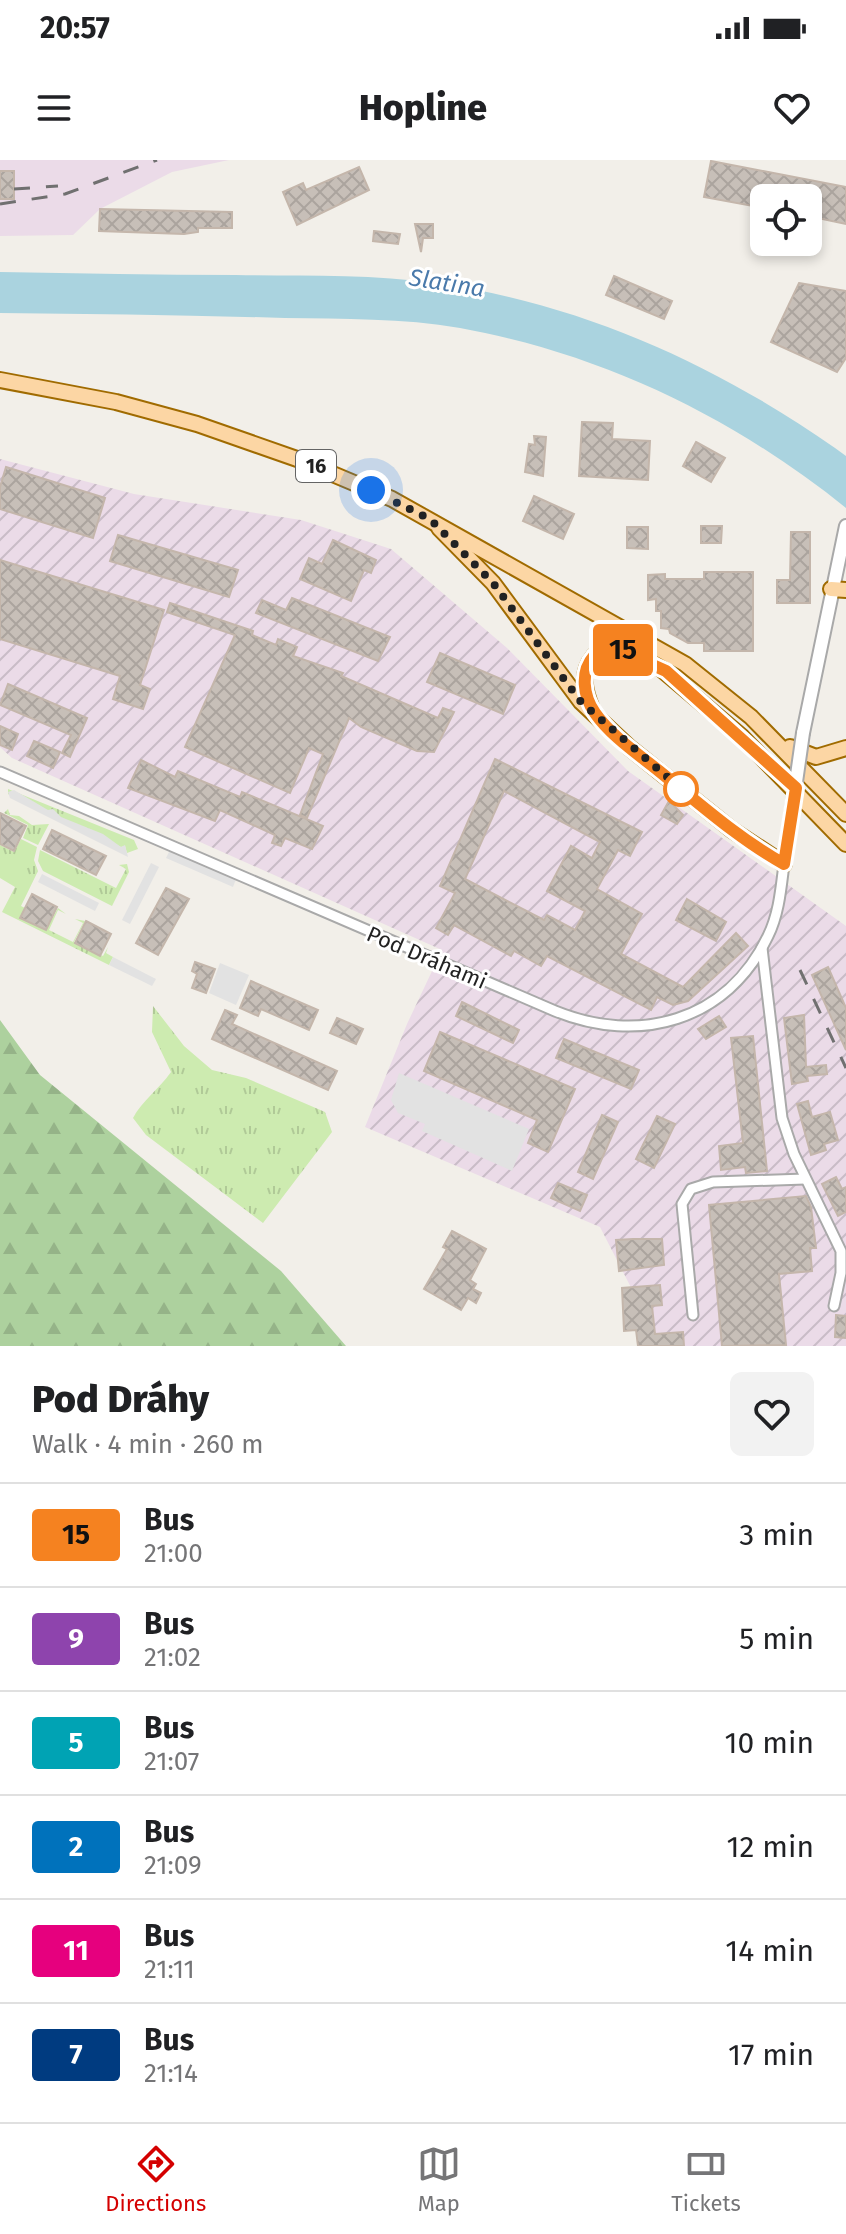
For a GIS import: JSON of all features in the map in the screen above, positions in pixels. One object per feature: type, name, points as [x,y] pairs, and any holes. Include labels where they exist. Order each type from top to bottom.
[{"type":"main road","name":"16","points":[[0,380],[116,402],[209,428],[350,480],[430,519],[634,632],[695,671],[771,737],[846,814]]},
{"type":"main road","points":[[430,519],[493,583],[567,684],[594,713],[630,748],[732,830],[784,864]]},
{"type":"main road","name":"16","points":[[592,611],[666,671],[766,760],[846,844]]},
{"type":"main road","points":[[594,713],[586,694],[584,676],[588,662],[600,652],[626,650],[666,671]]},
{"type":"main road","points":[[771,737],[816,757],[846,748]]},
{"type":"street","points":[[784,864],[803,733],[839,590],[846,526]]},
{"type":"street","name":"Pod Dráhami","points":[[0,772],[529,1000],[597,1026],[643,1026],[694,1013],[727,989],[762,947],[774,920],[784,864]]},
{"type":"street","points":[[762,947],[782,1118],[805,1179],[841,1251],[841,1273],[834,1306]]},
{"type":"street","points":[[693,1315],[682,1217],[682,1204],[691,1189],[713,1182],[805,1179]]},
{"type":"shaded area","points":[[0,160],[229,160],[172,172],[100,209],[73,235],[0,236]]},
{"type":"shaded area","points":[[0,459],[134,494],[301,520],[391,549],[507,648],[628,771],[846,926],[846,1346],[661,1346],[600,1227],[365,1127],[407,1024],[442,950],[12,758],[0,747]]},
{"type":"shaded area","points":[[14,790],[48,810],[53,809],[61,817],[103,834],[121,847],[125,845],[128,857],[10,798],[8,792]]},
{"type":"shaded area","points":[[170,850],[236,879],[233,887],[166,858]]},
{"type":"shaded area","points":[[151,863],[159,867],[130,924],[122,920]]},
{"type":"shaded area","points":[[42,874],[99,903],[95,911],[38,882]]},
{"type":"shaded area","points":[[113,957],[156,979],[152,986],[109,965]]},
{"type":"shaded area","points":[[220,963],[249,975],[236,1005],[209,993]]},
{"type":"shaded area","points":[[399,1073],[529,1129],[512,1171],[422,1131],[425,1124],[398,1113],[391,1100]]},
{"type":"green space","points":[[8,789],[134,840],[138,849],[127,853],[125,846],[121,847],[8,794]]},
{"type":"green space","points":[[8,809],[10,815],[19,816],[32,825],[49,824],[38,845],[23,838],[28,825],[4,813]]},
{"type":"green space","points":[[21,839],[37,847],[34,860],[38,871],[21,906],[25,908],[21,918],[46,930],[58,908],[66,914],[58,910],[49,930],[73,942],[83,923],[75,919],[85,921],[74,942],[103,956],[108,947],[106,953],[113,957],[109,965],[2,912],[15,887],[0,878],[0,845],[14,852]]},
{"type":"green space","points":[[40,850],[116,888],[126,869],[119,865],[127,864],[129,872],[112,906],[43,871],[38,861]]},
{"type":"green space","points":[[153,1006],[184,1046],[212,1070],[246,1078],[325,1112],[332,1132],[263,1223],[146,1135],[133,1118],[171,1072],[152,1032]]},
{"type":"green space","points":[[0,1020],[40,1075],[281,1271],[346,1346],[0,1346]]},
{"type":"water","points":[[0,272],[386,278],[436,283],[543,306],[595,322],[695,364],[743,390],[835,448],[846,456],[846,508],[803,475],[712,418],[615,372],[513,339],[460,328],[395,321],[0,313]]},
{"type":"building","points":[[711,161],[846,187],[846,224],[822,219],[822,184],[750,184],[750,205],[704,197]]},
{"type":"building","points":[[359,167],[369,190],[297,225],[283,192],[303,183],[306,190]]},
{"type":"building","points":[[0,171],[14,171],[14,199],[0,199]]},
{"type":"building","points":[[100,209],[232,212],[232,228],[198,228],[198,232],[184,234],[99,231]]},
{"type":"building","points":[[415,224],[433,224],[433,238],[423,238],[421,252]]},
{"type":"building","points":[[374,231],[400,234],[398,244],[373,241]]},
{"type":"building","points":[[614,276],[672,301],[664,319],[606,295]]},
{"type":"building","points":[[799,283],[846,291],[846,358],[837,372],[771,342]]},
{"type":"building","points":[[582,422],[613,423],[612,439],[650,441],[648,480],[579,476]]},
{"type":"building","points":[[534,436],[546,437],[543,476],[525,472],[529,444],[535,445]]},
{"type":"building","points":[[696,442],[725,458],[711,482],[683,466]]},
{"type":"building","points":[[6,467],[105,498],[93,538],[0,509],[0,487]]},
{"type":"building","points":[[534,496],[574,514],[563,539],[523,521]]},
{"type":"building","points":[[701,526],[722,526],[721,543],[701,543]]},
{"type":"building","points":[[627,527],[648,527],[648,549],[627,548]]},
{"type":"building","points":[[791,532],[810,532],[810,603],[777,603],[777,580],[790,580]]},
{"type":"building","points":[[118,535],[238,570],[229,597],[110,561]]},
{"type":"building","points":[[333,540],[376,560],[371,573],[364,570],[351,601],[300,579],[309,558],[322,564]]},
{"type":"building","points":[[0,560],[164,610],[140,685],[150,689],[143,709],[113,699],[120,676],[0,639]]},
{"type":"building","points":[[704,572],[753,572],[753,651],[704,651],[704,643],[688,643],[670,633],[669,629],[661,628],[661,611],[656,611],[656,599],[648,600],[648,575],[665,574],[665,579],[704,579]]},
{"type":"building","points":[[292,598],[390,637],[378,661],[256,613],[262,600],[286,610]]},
{"type":"building","points":[[170,603],[253,631],[252,635],[276,645],[278,639],[297,647],[293,656],[343,673],[341,676],[438,718],[443,708],[454,712],[434,752],[417,751],[361,727],[349,718],[307,818],[300,815],[323,754],[309,748],[290,793],[185,747],[235,635],[167,612]]},
{"type":"building","points":[[440,653],[515,685],[503,714],[427,682]]},
{"type":"building","points":[[8,684],[87,718],[70,757],[62,753],[71,735],[0,705]]},
{"type":"building","points":[[0,726],[18,734],[12,750],[0,745]]},
{"type":"building","points":[[34,741],[60,752],[53,768],[27,756]]},
{"type":"building","points":[[495,759],[642,832],[630,856],[618,850],[597,889],[642,914],[621,954],[683,987],[736,933],[748,946],[688,1001],[673,1005],[657,997],[651,1010],[547,956],[541,966],[514,951],[511,956],[454,925],[448,935],[436,928],[455,893],[440,886]],"holes":[[[504,791],[600,842],[592,858],[571,846],[547,891],[585,911],[575,930],[547,915],[544,920],[465,879]]]},
{"type":"building","points":[[141,760],[175,777],[178,771],[240,797],[242,792],[323,826],[312,849],[285,838],[281,846],[272,843],[275,835],[220,810],[215,821],[128,788]]},
{"type":"building","points":[[669,801],[683,815],[677,824],[661,815]]},
{"type":"building","points":[[0,813],[26,826],[14,851],[0,844]]},
{"type":"building","points":[[52,830],[106,856],[96,875],[43,849]]},
{"type":"building","points":[[166,888],[189,899],[158,955],[136,943]]},
{"type":"building","points":[[32,894],[57,907],[46,930],[20,918]]},
{"type":"building","points":[[687,899],[726,922],[716,941],[676,920]]},
{"type":"building","points":[[86,921],[111,934],[100,956],[75,943]]},
{"type":"building","points":[[195,962],[215,969],[206,993],[192,988],[197,974],[192,971]]},
{"type":"building","points":[[828,967],[846,1008],[846,1050],[812,975]]},
{"type":"building","points":[[251,981],[318,1010],[309,1030],[261,1009],[258,1016],[240,1008]]},
{"type":"building","points":[[462,1002],[519,1030],[513,1043],[456,1016]]},
{"type":"building","points":[[225,1010],[237,1015],[232,1024],[337,1071],[328,1090],[212,1039]]},
{"type":"building","points":[[804,1015],[806,1067],[826,1065],[827,1074],[807,1076],[808,1081],[792,1084],[784,1018]]},
{"type":"building","points":[[719,1016],[726,1027],[706,1039],[698,1029]]},
{"type":"building","points":[[337,1018],[363,1029],[356,1044],[330,1033]]},
{"type":"building","points":[[440,1032],[575,1089],[548,1152],[528,1143],[537,1120],[424,1071]]},
{"type":"building","points":[[753,1036],[767,1171],[746,1173],[745,1167],[721,1170],[719,1146],[743,1143],[731,1038]]},
{"type":"building","points":[[564,1039],[639,1070],[631,1089],[556,1058]]},
{"type":"building","points":[[808,1101],[812,1117],[830,1112],[838,1140],[824,1144],[826,1150],[811,1155],[797,1104]]},
{"type":"building","points":[[602,1115],[618,1122],[593,1179],[578,1172]]},
{"type":"building","points":[[657,1116],[675,1124],[654,1168],[636,1159]]},
{"type":"building","points":[[836,1177],[842,1189],[846,1187],[846,1212],[838,1216],[822,1184]]},
{"type":"building","points":[[558,1183],[587,1195],[580,1211],[551,1198]]},
{"type":"building","points":[[806,1196],[811,1207],[816,1248],[810,1248],[812,1271],[779,1274],[786,1345],[722,1346],[709,1205]]},
{"type":"building","points":[[452,1231],[486,1249],[470,1280],[476,1284],[473,1289],[481,1293],[476,1303],[468,1298],[461,1310],[424,1289],[447,1249],[443,1247]]},
{"type":"building","points":[[662,1239],[664,1265],[619,1271],[616,1240]]},
{"type":"building","points":[[660,1285],[662,1305],[652,1306],[655,1334],[683,1332],[684,1346],[638,1346],[636,1330],[624,1331],[622,1288]]},
{"type":"building","points":[[836,1315],[846,1316],[846,1338],[835,1337]]},
{"type":"railway","points":[[0,204],[65,194],[157,160]]},
{"type":"railway","points":[[14,189],[58,186]]},
{"type":"railway","points":[[800,970],[846,1068]]},
{"type":"bus line","name":"15","points":[[608,649],[626,650],[666,671],[796,788],[784,864],[732,830],[611,731],[594,713],[586,694],[584,676],[588,662],[608,649]]},
{"type":"route","points":[[371,490],[430,519],[493,583],[581,702],[630,748],[681,789]]},
{"type":"water label","name":"Slatina","points":[[447,283]]}]
